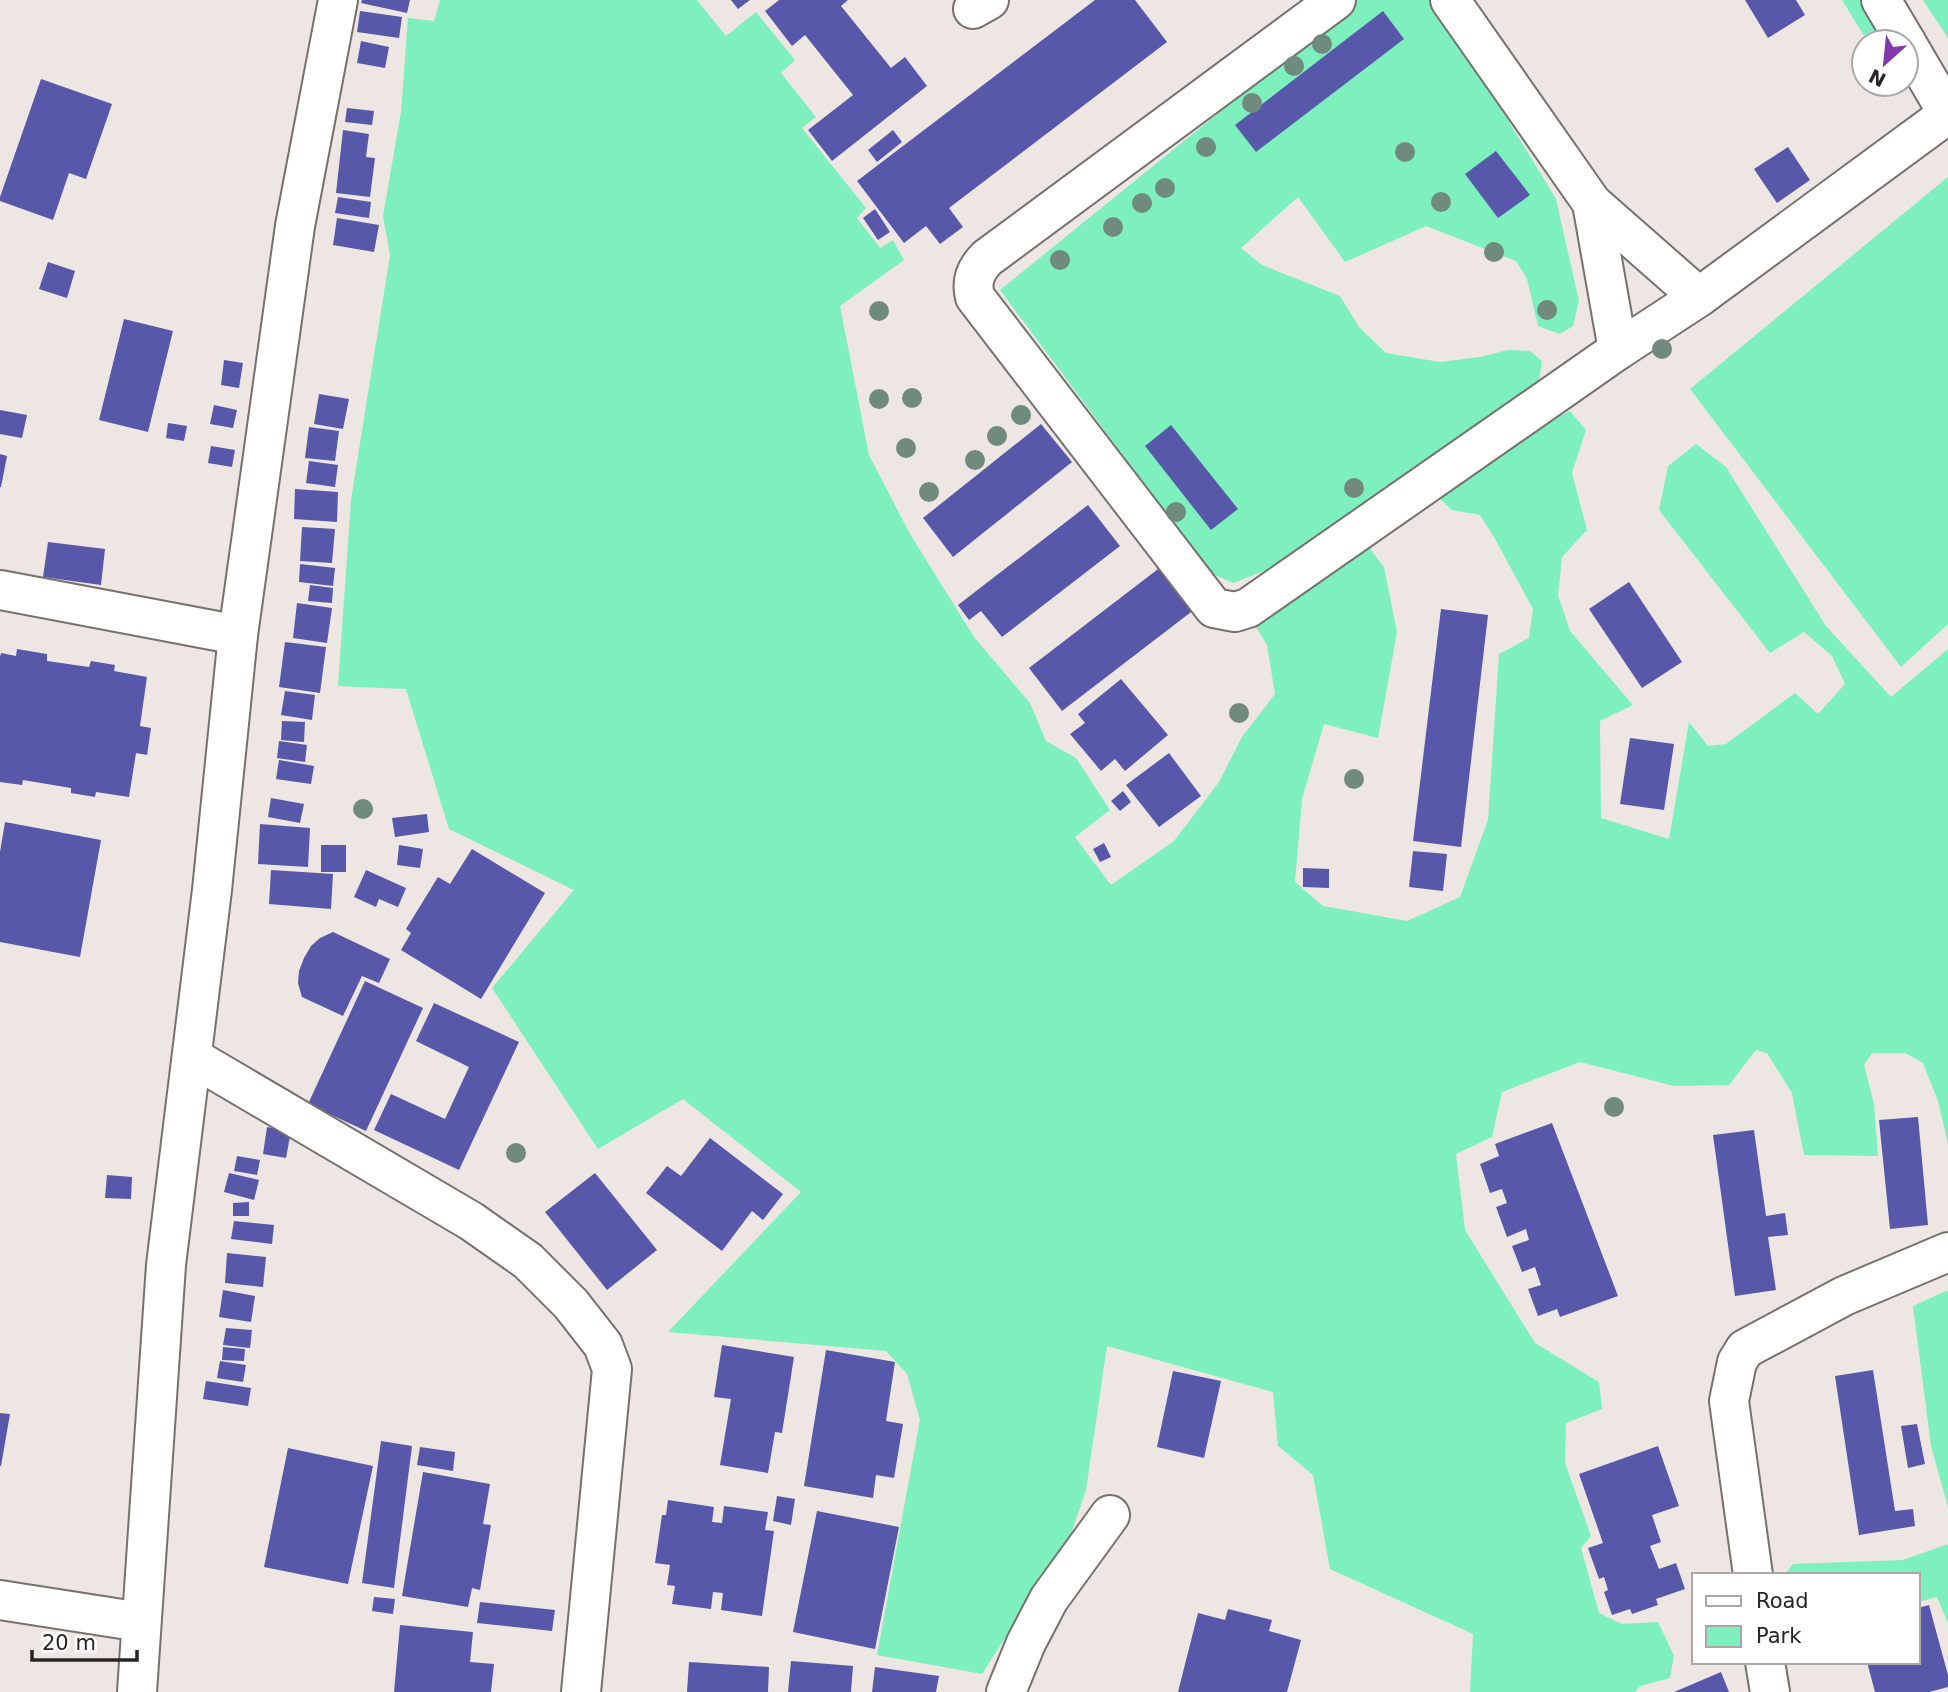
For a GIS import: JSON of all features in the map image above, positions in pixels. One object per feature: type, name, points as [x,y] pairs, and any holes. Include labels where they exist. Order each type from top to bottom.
[{"type":"street","points":[[137,1692],[166,1265],[212,890],[238,635],[295,226],[338,0]]},
{"type":"street","points":[[1336,0],[986,258],[978,267],[972,286],[975,297],[1214,608],[1235,612],[1248,608],[1618,350],[1699,297],[1948,114],[1920,66]]},
{"type":"street","points":[[1450,0],[1592,203],[1699,297]]},
{"type":"street","points":[[1881,0],[1898,28]]},
{"type":"street","points":[[1592,203],[1618,350]]},
{"type":"street","points":[[0,590],[238,635]]},
{"type":"street","points":[[192,1058],[471,1221],[528,1261],[571,1304],[603,1345],[612,1369],[581,1692]]},
{"type":"street","points":[[1753,1573],[1729,1401],[1737,1362],[1745,1349],[1843,1296],[1948,1252]]},
{"type":"street","points":[[1006,1692],[1026,1643],[1049,1599],[1110,1515]]},
{"type":"street","points":[[0,1601],[141,1622]]},
{"type":"street","points":[[1765,1664],[1770,1692]]},
{"type":"green space","points":[[440,0],[697,0],[726,36],[756,12],[795,60],[781,73],[816,117],[802,128],[866,208],[857,218],[880,248],[893,240],[904,260],[840,306],[869,455],[910,534],[974,637],[1030,703],[1046,741],[1076,758],[1110,810],[1075,837],[1111,885],[1174,841],[1219,782],[1242,737],[1275,694],[1267,645],[1252,620],[1364,541],[1384,567],[1397,632],[1378,738],[1324,724],[1302,799],[1295,882],[1323,906],[1407,921],[1460,897],[1488,820],[1499,654],[1529,638],[1533,609],[1480,515],[1452,510],[1439,498],[1448,482],[1471,462],[1570,411],[1586,430],[1572,473],[1587,530],[1562,557],[1558,595],[1570,631],[1633,705],[1600,721],[1601,818],[1669,839],[1689,722],[1708,746],[1726,744],[1795,693],[1818,714],[1845,684],[1832,656],[1804,632],[1770,653],[1659,510],[1668,466],[1696,444],[1726,467],[1826,626],[1891,697],[1948,649],[1948,1144],[1938,1101],[1923,1063],[1905,1053],[1872,1053],[1864,1065],[1874,1104],[1878,1156],[1804,1155],[1792,1093],[1767,1053],[1756,1050],[1729,1085],[1674,1086],[1580,1062],[1502,1092],[1492,1137],[1456,1154],[1465,1230],[1535,1343],[1599,1382],[1602,1409],[1566,1423],[1565,1463],[1591,1536],[1581,1548],[1599,1613],[1622,1624],[1658,1622],[1674,1656],[1670,1678],[1640,1686],[1635,1692],[1470,1692],[1473,1634],[1330,1569],[1313,1475],[1278,1446],[1273,1392],[1107,1346],[1086,1490],[1070,1537],[982,1674],[877,1655],[920,1420],[907,1374],[886,1351],[668,1332],[801,1192],[683,1099],[598,1149],[492,988],[574,890],[449,829],[406,689],[338,686],[351,500],[390,255],[383,216],[401,112],[408,18],[434,21]]},
{"type":"green space","points":[[1358,0],[1435,0],[1556,199],[1579,301],[1573,326],[1560,334],[1538,326],[1527,279],[1516,261],[1426,226],[1345,262],[1298,197],[1241,248],[1262,265],[1340,296],[1359,327],[1386,353],[1440,362],[1508,350],[1530,351],[1542,361],[1538,388],[1313,552],[1233,583],[1211,573],[1000,290]]},
{"type":"green space","points":[[1842,0],[1864,0],[1881,28],[1859,28]]},
{"type":"green space","points":[[1923,0],[1948,0],[1948,38]]},
{"type":"green space","points":[[1948,177],[1948,624],[1901,667],[1690,389]]},
{"type":"green space","points":[[1948,1290],[1948,1507],[1931,1446],[1913,1306]]},
{"type":"green space","points":[[1948,1544],[1948,1623],[1937,1597],[1920,1601],[1920,1573],[1786,1573],[1793,1564],[1903,1560]]},
{"type":"building","points":[[362,0],[410,0],[407,13],[361,3]]},
{"type":"building","points":[[731,0],[750,0],[738,9]]},
{"type":"building","points":[[779,0],[848,0],[841,6],[891,68],[905,57],[927,86],[832,161],[808,130],[853,95],[805,35],[792,46],[765,11]]},
{"type":"building","points":[[1095,0],[1135,0],[1167,42],[949,208],[963,227],[940,244],[926,226],[904,243],[857,181]]},
{"type":"building","points":[[1745,0],[1796,0],[1805,15],[1768,38]]},
{"type":"building","points":[[360,11],[402,17],[399,38],[357,32]]},
{"type":"building","points":[[1383,11],[1404,39],[1256,152],[1235,125]]},
{"type":"building","points":[[361,41],[389,47],[385,68],[357,63]]},
{"type":"building","points":[[41,79],[112,104],[86,179],[69,173],[53,220],[0,201]]},
{"type":"building","points":[[347,108],[374,111],[372,125],[345,122]]},
{"type":"building","points":[[343,130],[369,134],[366,157],[375,158],[370,197],[336,193]]},
{"type":"building","points":[[893,130],[902,142],[877,162],[868,150]]},
{"type":"building","points":[[1788,147],[1810,180],[1777,203],[1754,169]]},
{"type":"building","points":[[1496,151],[1530,195],[1498,218],[1465,174]]},
{"type":"building","points":[[338,197],[371,202],[369,218],[335,213]]},
{"type":"building","points":[[875,209],[890,232],[878,240],[863,218]]},
{"type":"building","points":[[337,218],[379,225],[374,252],[333,245]]},
{"type":"building","points":[[48,262],[75,271],[67,298],[39,289]]},
{"type":"building","points":[[124,319],[173,331],[148,432],[99,420]]},
{"type":"building","points":[[224,360],[243,363],[239,388],[221,385]]},
{"type":"building","points":[[319,394],[349,399],[343,429],[314,424]]},
{"type":"building","points":[[214,405],[237,410],[233,428],[210,424]]},
{"type":"building","points":[[0,410],[27,415],[22,438],[0,434]]},
{"type":"building","points":[[168,423],[187,426],[184,441],[166,438]]},
{"type":"building","points":[[1041,424],[1072,462],[953,557],[923,518]]},
{"type":"building","points":[[1171,425],[1238,509],[1211,530],[1145,446]]},
{"type":"building","points":[[309,427],[339,431],[335,461],[305,458]]},
{"type":"building","points":[[211,446],[235,450],[232,467],[208,463]]},
{"type":"building","points":[[0,454],[7,456],[1,487],[0,487]]},
{"type":"building","points":[[309,461],[338,465],[335,487],[306,483]]},
{"type":"building","points":[[295,489],[338,492],[337,522],[294,519]]},
{"type":"building","points":[[1088,505],[1120,546],[1002,637],[981,611],[969,620],[958,605]]},
{"type":"building","points":[[302,527],[335,529],[332,563],[300,561]]},
{"type":"building","points":[[48,542],[105,549],[101,585],[43,577]]},
{"type":"building","points":[[300,564],[335,568],[333,586],[299,582]]},
{"type":"building","points":[[1162,566],[1195,609],[1062,711],[1029,668]]},
{"type":"building","points":[[1629,582],[1682,662],[1642,688],[1589,609]]},
{"type":"building","points":[[310,585],[333,588],[332,603],[308,601]]},
{"type":"building","points":[[297,603],[332,608],[327,643],[293,638]]},
{"type":"building","points":[[1441,609],[1488,615],[1461,847],[1413,841]]},
{"type":"building","points":[[285,642],[326,647],[320,693],[279,687]]},
{"type":"building","points":[[17,649],[47,654],[47,661],[89,667],[91,661],[115,665],[114,671],[147,677],[140,726],[151,728],[147,755],[136,753],[129,797],[96,792],[95,797],[71,793],[71,788],[23,780],[22,785],[0,782],[0,657],[1,653],[16,656]]},
{"type":"building","points":[[1121,679],[1168,735],[1125,771],[1115,759],[1101,771],[1070,734],[1085,723],[1078,714]]},
{"type":"building","points":[[285,691],[315,695],[312,720],[281,715]]},
{"type":"building","points":[[282,721],[305,722],[304,742],[281,740]]},
{"type":"building","points":[[1630,738],[1674,744],[1664,810],[1620,804]]},
{"type":"building","points":[[279,741],[307,745],[305,762],[277,758]]},
{"type":"building","points":[[1169,753],[1201,796],[1159,827],[1126,785]]},
{"type":"building","points":[[279,760],[314,766],[311,784],[276,779]]},
{"type":"building","points":[[1123,791],[1131,802],[1120,811],[1111,801]]},
{"type":"building","points":[[271,798],[304,804],[300,823],[268,817]]},
{"type":"building","points":[[427,814],[429,832],[395,837],[392,818]]},
{"type":"building","points":[[5,822],[101,840],[80,957],[0,942],[0,852]]},
{"type":"building","points":[[260,824],[310,828],[308,867],[258,864]]},
{"type":"building","points":[[1104,843],[1111,857],[1100,862],[1093,849]]},
{"type":"building","points":[[321,845],[346,845],[346,872],[321,872]]},
{"type":"building","points":[[399,845],[423,849],[420,868],[397,865]]},
{"type":"building","points":[[472,849],[545,893],[481,999],[401,950],[411,933],[406,929],[438,877],[450,884]]},
{"type":"building","points":[[1413,851],[1447,854],[1443,891],[1409,887]]},
{"type":"building","points":[[1303,868],[1329,869],[1329,888],[1303,887]]},
{"type":"building","points":[[271,870],[333,874],[331,909],[269,904]]},
{"type":"building","points":[[366,870],[406,888],[398,907],[379,899],[376,907],[354,897]]},
{"type":"building","points":[[333,932],[390,959],[379,983],[362,976],[343,1016],[302,997],[298,983],[299,971],[311,946]]},
{"type":"building","points":[[365,981],[423,1008],[366,1131],[308,1104]]},
{"type":"building","points":[[434,1003],[519,1042],[459,1170],[374,1130],[391,1094],[445,1119],[469,1067],[416,1041]]},
{"type":"building","points":[[1918,1117],[1928,1225],[1890,1229],[1879,1120]]},
{"type":"building","points":[[1552,1123],[1618,1296],[1560,1317],[1557,1309],[1538,1316],[1528,1289],[1541,1285],[1535,1267],[1522,1272],[1512,1246],[1529,1240],[1526,1229],[1507,1237],[1496,1207],[1507,1203],[1502,1189],[1490,1193],[1480,1164],[1499,1156],[1495,1144]]},
{"type":"building","points":[[267,1127],[291,1131],[286,1158],[263,1154]]},
{"type":"building","points":[[1754,1130],[1766,1216],[1785,1213],[1788,1235],[1768,1237],[1776,1290],[1735,1296],[1713,1135]]},
{"type":"building","points":[[710,1138],[783,1194],[763,1220],[752,1211],[722,1251],[646,1193],[667,1166],[681,1176]]},
{"type":"building","points":[[237,1156],[260,1160],[257,1175],[234,1171]]},
{"type":"building","points":[[229,1173],[259,1180],[254,1200],[224,1192]]},
{"type":"building","points":[[595,1173],[657,1250],[607,1290],[545,1212]]},
{"type":"building","points":[[107,1175],[132,1177],[131,1199],[105,1198]]},
{"type":"building","points":[[249,1202],[249,1216],[233,1216],[233,1203]]},
{"type":"building","points":[[234,1221],[274,1225],[272,1244],[231,1239]]},
{"type":"building","points":[[227,1253],[266,1257],[263,1287],[225,1283]]},
{"type":"building","points":[[223,1290],[255,1296],[251,1322],[219,1317]]},
{"type":"building","points":[[226,1328],[252,1330],[250,1348],[223,1345]]},
{"type":"building","points":[[722,1345],[794,1357],[782,1433],[775,1432],[768,1473],[720,1465],[731,1399],[714,1397]]},
{"type":"building","points":[[223,1347],[245,1349],[244,1361],[222,1360]]},
{"type":"building","points":[[826,1350],[895,1362],[886,1421],[903,1424],[894,1478],[876,1475],[873,1498],[804,1486]]},
{"type":"building","points":[[220,1361],[246,1365],[243,1382],[217,1378]]},
{"type":"building","points":[[1873,1370],[1895,1511],[1913,1509],[1915,1526],[1859,1535],[1835,1376]]},
{"type":"building","points":[[1173,1371],[1221,1381],[1204,1458],[1157,1447]]},
{"type":"building","points":[[206,1381],[251,1388],[248,1406],[203,1399]]},
{"type":"building","points":[[0,1413],[10,1414],[1,1466],[0,1466]]},
{"type":"building","points":[[1917,1424],[1925,1464],[1908,1468],[1901,1426]]},
{"type":"building","points":[[381,1441],[412,1446],[394,1588],[362,1583]]},
{"type":"building","points":[[1658,1446],[1679,1506],[1652,1515],[1661,1542],[1650,1546],[1659,1569],[1676,1563],[1685,1589],[1656,1599],[1658,1605],[1632,1614],[1630,1609],[1612,1615],[1604,1592],[1608,1590],[1604,1577],[1599,1579],[1588,1548],[1603,1543],[1579,1474]]},
{"type":"building","points":[[420,1447],[455,1452],[453,1471],[417,1465]]},
{"type":"building","points":[[288,1448],[373,1466],[348,1584],[264,1567]]},
{"type":"building","points":[[423,1472],[490,1484],[483,1524],[491,1525],[480,1590],[472,1588],[468,1607],[402,1596]]},
{"type":"building","points":[[777,1496],[795,1499],[791,1525],[773,1521]]},
{"type":"building","points":[[668,1500],[714,1507],[712,1522],[722,1523],[724,1506],[768,1512],[765,1530],[774,1531],[762,1616],[721,1610],[723,1593],[713,1592],[711,1609],[672,1604],[675,1586],[667,1585],[670,1565],[655,1563],[662,1515],[666,1515]]},
{"type":"building","points":[[817,1511],[899,1527],[875,1649],[793,1632]]},
{"type":"building","points":[[374,1597],[395,1599],[393,1614],[372,1611]]},
{"type":"building","points":[[480,1602],[555,1610],[552,1631],[477,1623]]},
{"type":"building","points":[[1929,1605],[1948,1675],[1948,1687],[1929,1692],[1875,1692],[1868,1664],[1920,1664],[1920,1607]]},
{"type":"building","points":[[1228,1609],[1272,1620],[1269,1631],[1301,1640],[1287,1692],[1178,1692],[1198,1613],[1225,1620]]},
{"type":"building","points":[[400,1625],[473,1632],[470,1662],[494,1664],[491,1692],[394,1692]]},
{"type":"building","points":[[791,1661],[853,1666],[851,1692],[788,1692]]},
{"type":"building","points":[[689,1662],[769,1667],[768,1692],[687,1692]]},
{"type":"building","points":[[875,1667],[939,1676],[936,1692],[872,1692]]},
{"type":"building","points":[[1721,1672],[1729,1692],[1674,1692]]}]
